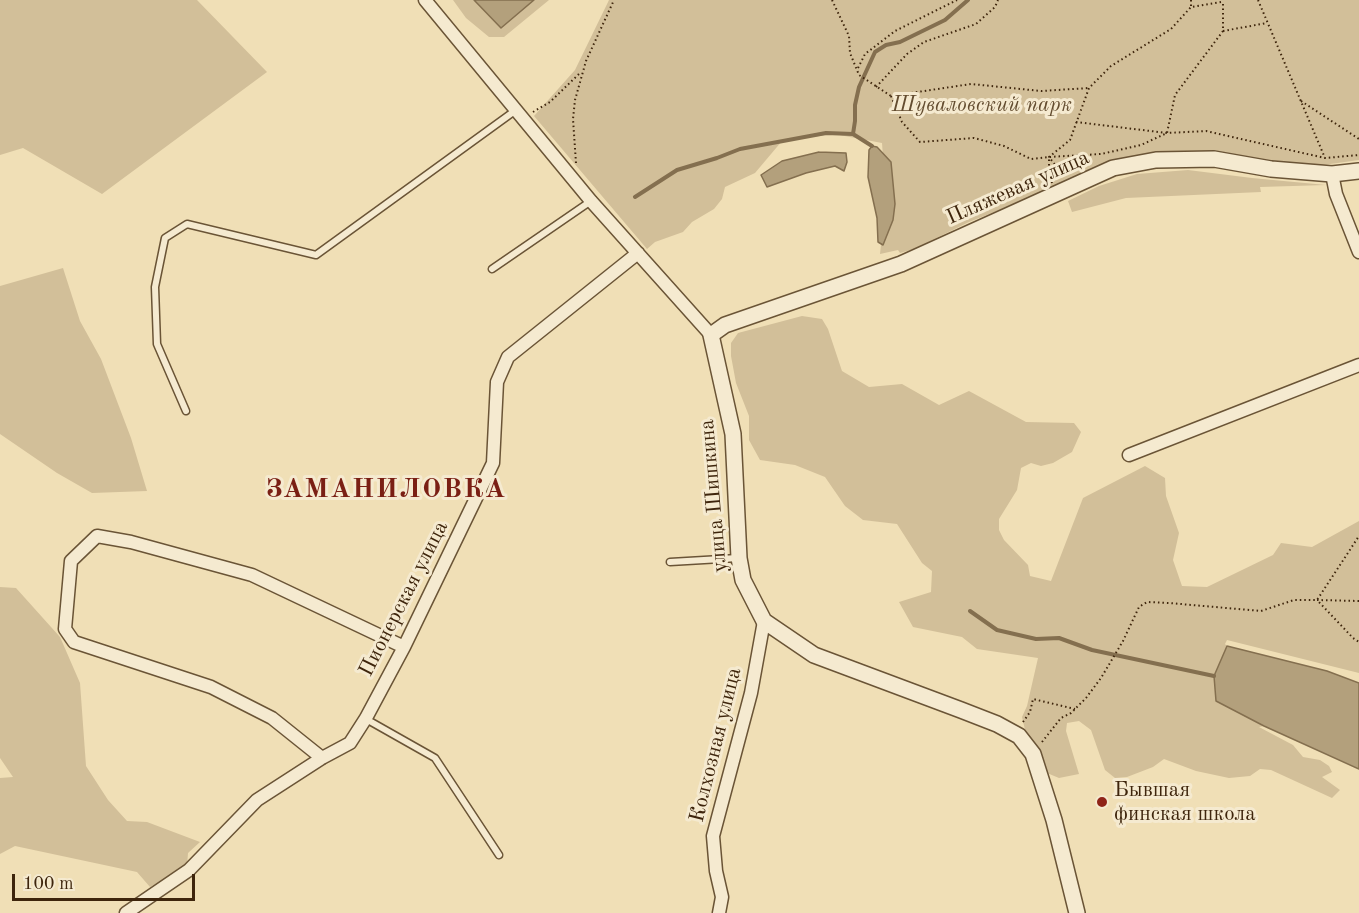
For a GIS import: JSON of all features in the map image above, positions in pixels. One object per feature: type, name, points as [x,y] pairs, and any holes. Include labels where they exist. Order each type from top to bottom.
[{"type":"street","name":"улица Шишкина","points":[[425,0],[591,201],[711,336],[733,434],[739,558],[743,580],[764,621],[814,655],[961,710],[1019,736],[1034,754],[1054,820],[1077,913]]},
{"type":"street","name":"Пляжевая улица","points":[[711,336],[725,325],[901,264],[1113,168],[1156,160],[1214,159],[1271,169],[1332,174],[1359,171]]},
{"type":"street","points":[[1332,174],[1336,194],[1359,252]]},
{"type":"street","name":"Пионерская улица","points":[[126,913],[189,870],[256,800],[350,743],[404,647],[493,463],[497,382],[508,357],[638,253]]},
{"type":"street","points":[[1129,455],[1359,365]]},
{"type":"street","points":[[322,758],[272,718],[211,687],[74,642],[66,629],[71,561],[97,536],[131,542],[252,575],[404,647]]},
{"type":"street","name":"Колхозная улица","points":[[720,913],[722,897],[716,871],[713,836],[751,693],[764,621]]},
{"type":"lane","points":[[186,411],[157,344],[154,287],[165,238],[187,224],[316,255],[519,114]]},
{"type":"lane","points":[[492,269],[591,201]]},
{"type":"lane","points":[[670,562],[739,558]]},
{"type":"lane","points":[[366,718],[435,758],[499,855]]},
{"type":"path","points":[[578,184],[573,119],[575,100],[583,70],[614,0]]},
{"type":"path","points":[[832,0],[849,36],[850,53],[859,75],[891,96],[902,122],[920,142],[974,138],[1004,146],[1031,159],[1101,153],[1141,145],[1167,133]]},
{"type":"path","points":[[858,69],[865,54],[895,31],[957,0]]},
{"type":"path","points":[[876,87],[907,54],[924,42],[976,24],[995,7],[998,0]]},
{"type":"path","points":[[1191,0],[1191,7]]},
{"type":"path","points":[[1258,0],[1332,174]]},
{"type":"path","points":[[1049,157],[1070,140],[1089,88],[1111,66],[1172,29],[1191,7],[1223,1],[1223,31],[1175,95],[1167,133]]},
{"type":"path","points":[[1223,31],[1268,23]]},
{"type":"path","points":[[519,114],[550,102],[583,70]]},
{"type":"path","points":[[891,96],[971,84],[1041,91],[1089,88]]},
{"type":"path","points":[[1299,100],[1359,139]]},
{"type":"path","points":[[1076,122],[1167,133],[1206,132],[1325,158],[1359,155]]},
{"type":"path","points":[[1049,157],[1072,187]]},
{"type":"path","points":[[1049,157],[1049,173],[1056,194]]},
{"type":"path","points":[[1317,600],[1359,536]]},
{"type":"path","points":[[1036,750],[1053,726],[1075,709],[1101,678],[1139,608],[1147,602],[1261,611],[1294,600],[1359,601]]},
{"type":"path","points":[[1317,600],[1359,642]]},
{"type":"path","points":[[1011,732],[1026,719],[1033,699],[1075,709]]},
{"type":"green space","points":[[0,0],[197,0],[267,72],[102,194],[23,148],[0,155]]},
{"type":"green space","points":[[453,0],[549,0],[504,37],[489,37],[466,18]]},
{"type":"green space","name":"Шуваловский парк","points":[[609,0],[1359,0],[1359,160],[1316,166],[1295,163],[1127,159],[969,222],[914,249],[900,253],[898,250],[880,254],[886,199],[882,143],[834,134],[782,141],[755,173],[725,187],[722,199],[714,209],[692,222],[683,232],[655,242],[647,249],[534,116],[575,70]]},
{"type":"green space","points":[[1188,170],[1326,185],[1260,187],[1261,192],[1126,198],[1072,212],[1068,201],[1099,186],[1137,174]]},
{"type":"green space","points":[[63,268],[80,321],[101,359],[131,438],[147,491],[92,493],[57,473],[0,434],[0,286]]},
{"type":"green space","points":[[802,316],[822,319],[828,329],[842,371],[869,387],[902,384],[939,405],[969,391],[1026,422],[1074,423],[1081,432],[1072,452],[1053,463],[1041,466],[1031,463],[1021,468],[1017,490],[999,519],[999,530],[1004,540],[1028,565],[1030,576],[1051,581],[1083,498],[1145,466],[1165,478],[1166,496],[1179,533],[1173,560],[1182,586],[1207,587],[1273,555],[1281,543],[1312,547],[1359,521],[1359,673],[1227,640],[1225,644],[1227,646],[1214,676],[1216,701],[1264,726],[1259,727],[1293,745],[1303,757],[1320,760],[1329,766],[1332,772],[1322,777],[1340,790],[1332,798],[1271,770],[1260,769],[1250,776],[1229,778],[1196,771],[1164,759],[1153,767],[1127,777],[1115,778],[1105,770],[1091,730],[1079,721],[1067,723],[1066,731],[1079,774],[1059,778],[1047,773],[1026,734],[1022,717],[1027,706],[1038,658],[977,649],[962,637],[913,627],[899,602],[931,592],[932,571],[922,563],[897,524],[863,520],[845,506],[825,477],[795,465],[760,460],[749,440],[749,416],[736,383],[731,343],[738,333]]},
{"type":"green space","points":[[0,587],[16,588],[60,637],[80,683],[86,766],[108,800],[127,821],[147,822],[200,842],[188,853],[187,866],[173,875],[150,887],[137,872],[15,846],[0,854],[0,778],[13,777],[0,758]]},
{"type":"shaded area","points":[[474,0],[534,0],[501,28]]},
{"type":"shaded area","points":[[872,146],[877,147],[891,162],[895,204],[893,220],[883,245],[878,242],[877,218],[868,177],[869,150]]},
{"type":"shaded area","points":[[819,152],[846,153],[847,162],[844,171],[835,166],[806,173],[767,187],[761,175],[782,161]]},
{"type":"shaded area","points":[[1227,646],[1327,671],[1359,683],[1359,769],[1264,726],[1216,701],[1214,676]]},
{"type":"waterway","points":[[635,197],[677,170],[740,149],[826,133],[853,134],[859,87],[875,52],[945,20],[968,0]]},
{"type":"waterway","points":[[853,134],[872,146]]},
{"type":"waterway","points":[[970,611],[997,630],[1036,639],[1059,638],[1092,650],[1214,676]]},
{"type":"place","name":"Бывшая финская школа","points":[[1102,802]]},
{"type":"district","name":"ЗАМАНИЛОВКА","points":[[386,490]]}]
